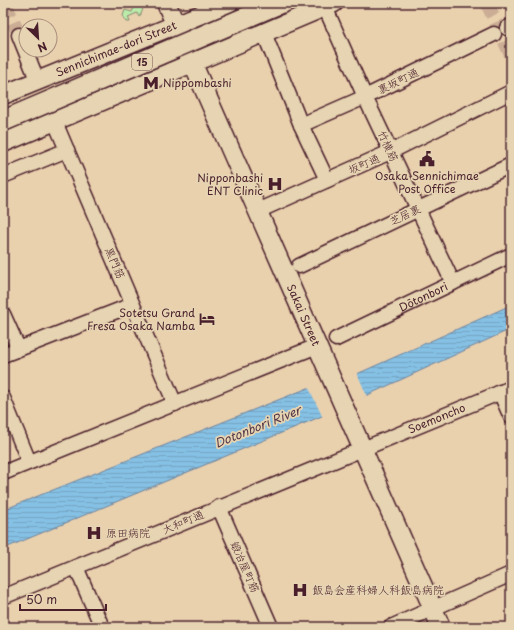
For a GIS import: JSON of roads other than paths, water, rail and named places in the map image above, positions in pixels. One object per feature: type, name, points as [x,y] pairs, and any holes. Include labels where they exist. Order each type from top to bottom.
[{"type":"highway","name":"15","points":[[3,121],[280,3]]},
{"type":"main road","name":"Sakai Street","points":[[166,3],[329,375],[442,627]]},
{"type":"main road","name":"Sennichimae-dori Street","points":[[3,95],[35,74],[176,26],[229,3]]},
{"type":"main road","points":[[3,143],[330,5]]},
{"type":"street","name":"竹横筋","points":[[330,5],[364,97],[453,283]]},
{"type":"street","name":"裏坂町通","points":[[301,125],[364,97],[504,29]]},
{"type":"street","points":[[264,34],[301,125],[327,180]]},
{"type":"street","points":[[28,58],[35,74]]},
{"type":"street","name":"坂町通","points":[[258,211],[390,152],[511,92]]},
{"type":"street","name":"黒門筋","points":[[55,122],[175,404]]},
{"type":"street","points":[[3,176],[67,150]]},
{"type":"street","name":"芝居裏","points":[[300,266],[418,208],[511,165]]},
{"type":"street","name":"Dōtonbori","points":[[336,339],[511,255]]},
{"type":"street","points":[[9,353],[132,305]]},
{"type":"street","points":[[3,314],[16,342],[9,353]]},
{"type":"street","points":[[3,473],[317,346]]},
{"type":"street","points":[[505,390],[511,417]]},
{"type":"street","name":"Soemoncho","points":[[363,448],[505,390]]},
{"type":"street","points":[[3,398],[30,462]]},
{"type":"street","name":"大和町通","points":[[3,597],[363,448]]},
{"type":"street","name":"鍛冶屋町筋","points":[[219,507],[271,627]]},
{"type":"street","points":[[76,567],[102,627]]},
{"type":"street","points":[[391,627],[511,574]]},
{"type":"water","name":"Dotonbori River","points":[[511,305],[511,329],[322,416],[3,549],[3,510],[308,388],[357,374]]},
{"type":"tunnel","points":[[5,3],[18,33]]},
{"type":"tunnel","points":[[487,3],[511,55]]},
{"type":"place","name":"Nippombashi","points":[[151,83]]},
{"type":"place","name":"Osaka Sennichimae Post Office","points":[[427,159]]},
{"type":"place","name":"Nipponbashi ENT Clinic","points":[[275,184]]},
{"type":"place","name":"Sotetsu Grand Fresa Osaka Namba","points":[[207,319]]},
{"type":"place","name":"原田病院","points":[[94,533]]},
{"type":"place","name":"飯島会産科婦人科飯島病院","points":[[300,590]]}]
